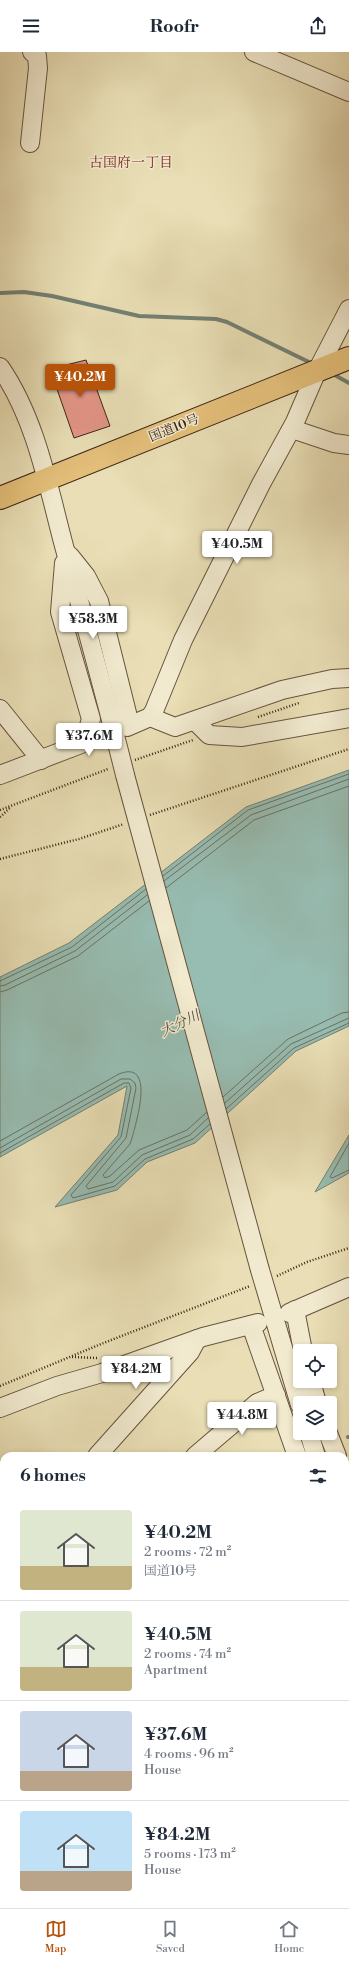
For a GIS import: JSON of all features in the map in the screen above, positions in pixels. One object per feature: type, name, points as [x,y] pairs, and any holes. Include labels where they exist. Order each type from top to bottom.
[{"type":"highway","name":"国道10号","points":[[0,498],[327,366]]},
{"type":"street","points":[[30,143],[38,68],[37,56],[32,52]]},
{"type":"street","points":[[254,52],[349,92]]},
{"type":"street","points":[[150,718],[183,640],[261,484],[327,366],[349,310]]},
{"type":"street","points":[[0,367],[22,408],[46,479],[261,1276],[297,1396]]},
{"type":"street","points":[[292,429],[334,443],[349,445]]},
{"type":"street","points":[[65,549],[86,576],[99,601],[128,726],[150,718],[175,727],[282,690],[332,679],[349,678]]},
{"type":"street","points":[[65,549],[60,612],[91,719],[87,733],[70,748]]},
{"type":"street","points":[[0,709],[41,760]]},
{"type":"street","points":[[195,721],[209,735],[242,738],[349,718]]},
{"type":"street","points":[[0,775],[97,738]]},
{"type":"street","points":[[301,1344],[292,1311],[349,1287]]},
{"type":"street","points":[[3,1409],[57,1386],[102,1373],[197,1339],[255,1324],[276,1395],[296,1452]]},
{"type":"street","points":[[101,1452],[190,1352],[197,1339]]},
{"type":"street","points":[[200,1452],[257,1403],[276,1395]]},
{"type":"street","points":[[311,1440],[315,1452]]},
{"type":"street","points":[[331,1440],[335,1452]]},
{"type":"path","points":[[253,719],[305,701]]},
{"type":"path","points":[[0,810],[123,769],[209,735]]},
{"type":"path","points":[[146,816],[349,749]]},
{"type":"path","points":[[0,818],[13,805]]},
{"type":"path","points":[[0,859],[79,839],[131,821]]},
{"type":"path","points":[[0,1386],[261,1276],[349,1248]]},
{"type":"water","name":"大分川","points":[[349,770],[349,1026],[296,1051],[195,1143],[147,1162],[117,1190],[55,1207],[118,1135],[127,1086],[0,1157],[0,977],[69,943],[246,807]]},
{"type":"water","points":[[349,1135],[349,1173],[315,1192]]},
{"type":"building","points":[[86,360],[110,426],[74,438],[50,369]]},
{"type":"waterway","points":[[0,293],[24,292],[52,296],[139,316],[216,319],[227,322],[313,364]]},
{"type":"waterway","points":[[331,373],[349,383]]},
{"type":"tunnel","points":[[97,738],[127,727]]},
{"type":"district","name":"古国府一丁目","points":[[131,163]]}]
